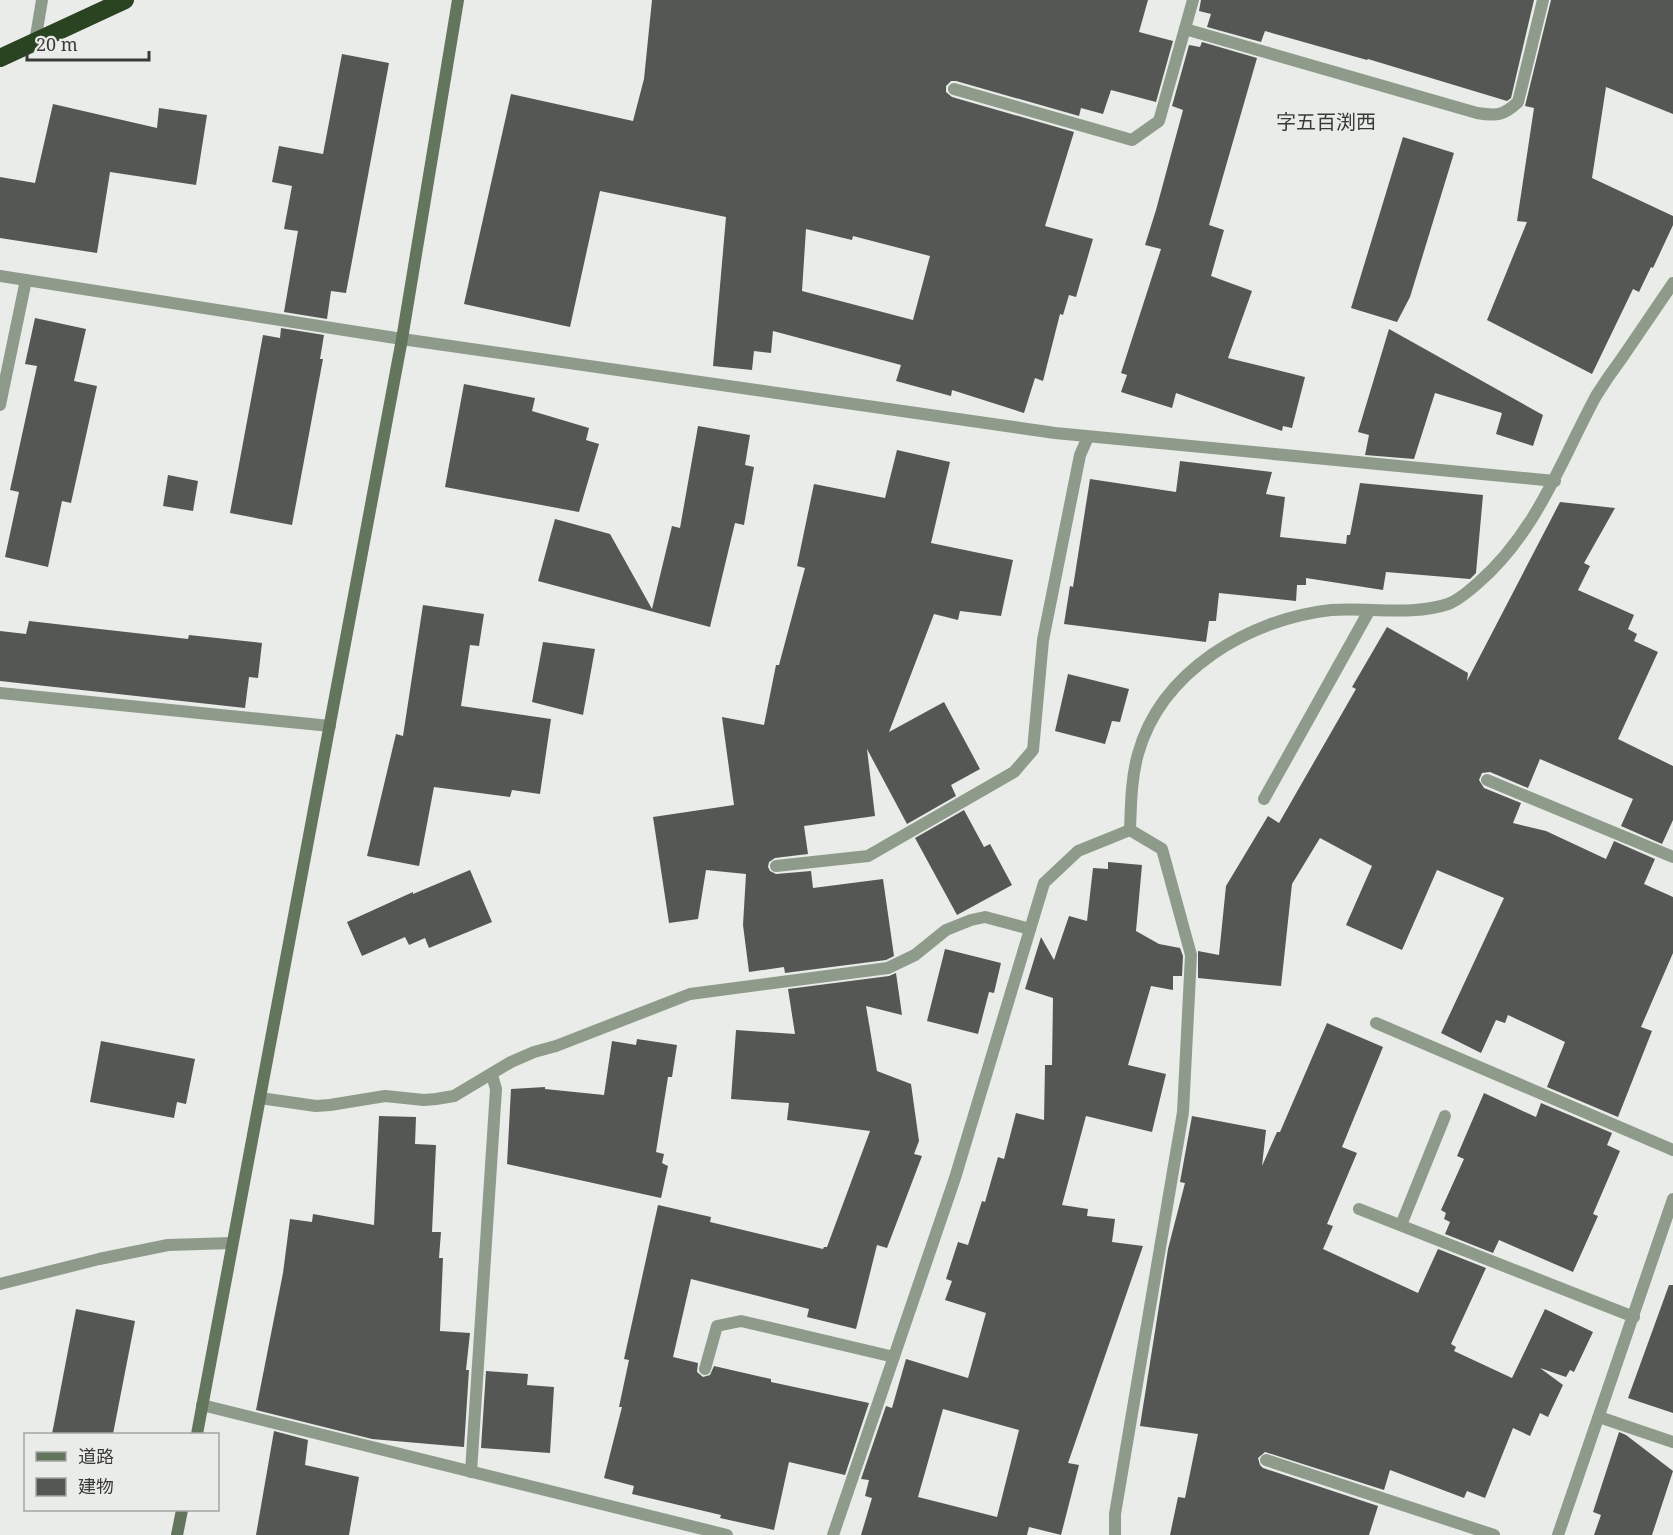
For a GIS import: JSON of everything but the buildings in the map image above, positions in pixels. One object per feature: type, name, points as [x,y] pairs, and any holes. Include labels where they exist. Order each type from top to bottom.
[{"type":"highway","points":[[0,58],[125,0]]},
{"type":"street","points":[[34,42],[42,0]]},
{"type":"street","points":[[196,1433],[402,339],[458,0]]},
{"type":"street","points":[[954,89],[1132,140],[1159,121],[1193,0]]},
{"type":"street","points":[[1185,29],[1477,112],[1495,115],[1507,112],[1518,102],[1543,0]]},
{"type":"street","points":[[0,276],[804,399],[1088,437],[1555,481]]},
{"type":"street","points":[[0,405],[26,280]]},
{"type":"street","points":[[1130,830],[1133,776],[1138,752],[1151,720],[1167,696],[1205,659],[1257,630],[1307,615],[1332,610],[1369,611],[1431,607],[1449,603],[1479,582],[1529,524],[1555,481],[1597,394],[1673,283]]},
{"type":"street","points":[[776,866],[868,856],[1014,772],[1031,755],[1036,738],[1043,640],[1080,454],[1088,437]]},
{"type":"street","points":[[1264,799],[1369,611]]},
{"type":"street","points":[[0,693],[330,726]]},
{"type":"street","points":[[1487,780],[1673,857]]},
{"type":"street","points":[[833,1535],[955,1178],[1044,883],[1078,851],[1130,830]]},
{"type":"street","points":[[1115,1535],[1115,1514],[1183,1112],[1191,955],[1162,849],[1130,830]]},
{"type":"street","points":[[260,1098],[316,1106],[385,1096],[424,1100],[454,1096],[511,1062],[534,1052],[556,1046],[690,994],[888,968],[915,956],[946,930],[986,917],[1030,929]]},
{"type":"street","points":[[1376,1023],[1673,1150]]},
{"type":"street","points":[[471,1472],[496,1089],[492,1075]]},
{"type":"street","points":[[1401,1225],[1445,1116]]},
{"type":"street","points":[[1558,1535],[1673,1199]]},
{"type":"street","points":[[1359,1209],[1634,1317]]},
{"type":"street","points":[[0,1284],[99,1259],[168,1245],[232,1243]]},
{"type":"street","points":[[705,1369],[717,1326],[741,1321],[894,1357]]},
{"type":"street","points":[[202,1406],[727,1535]]},
{"type":"street","points":[[1599,1417],[1673,1442]]},
{"type":"street","points":[[1266,1460],[1494,1535]]},
{"type":"street","points":[[177,1535],[182,1511]]},
{"type":"district","name":"字五百渕西","points":[[1326,122]]}]
